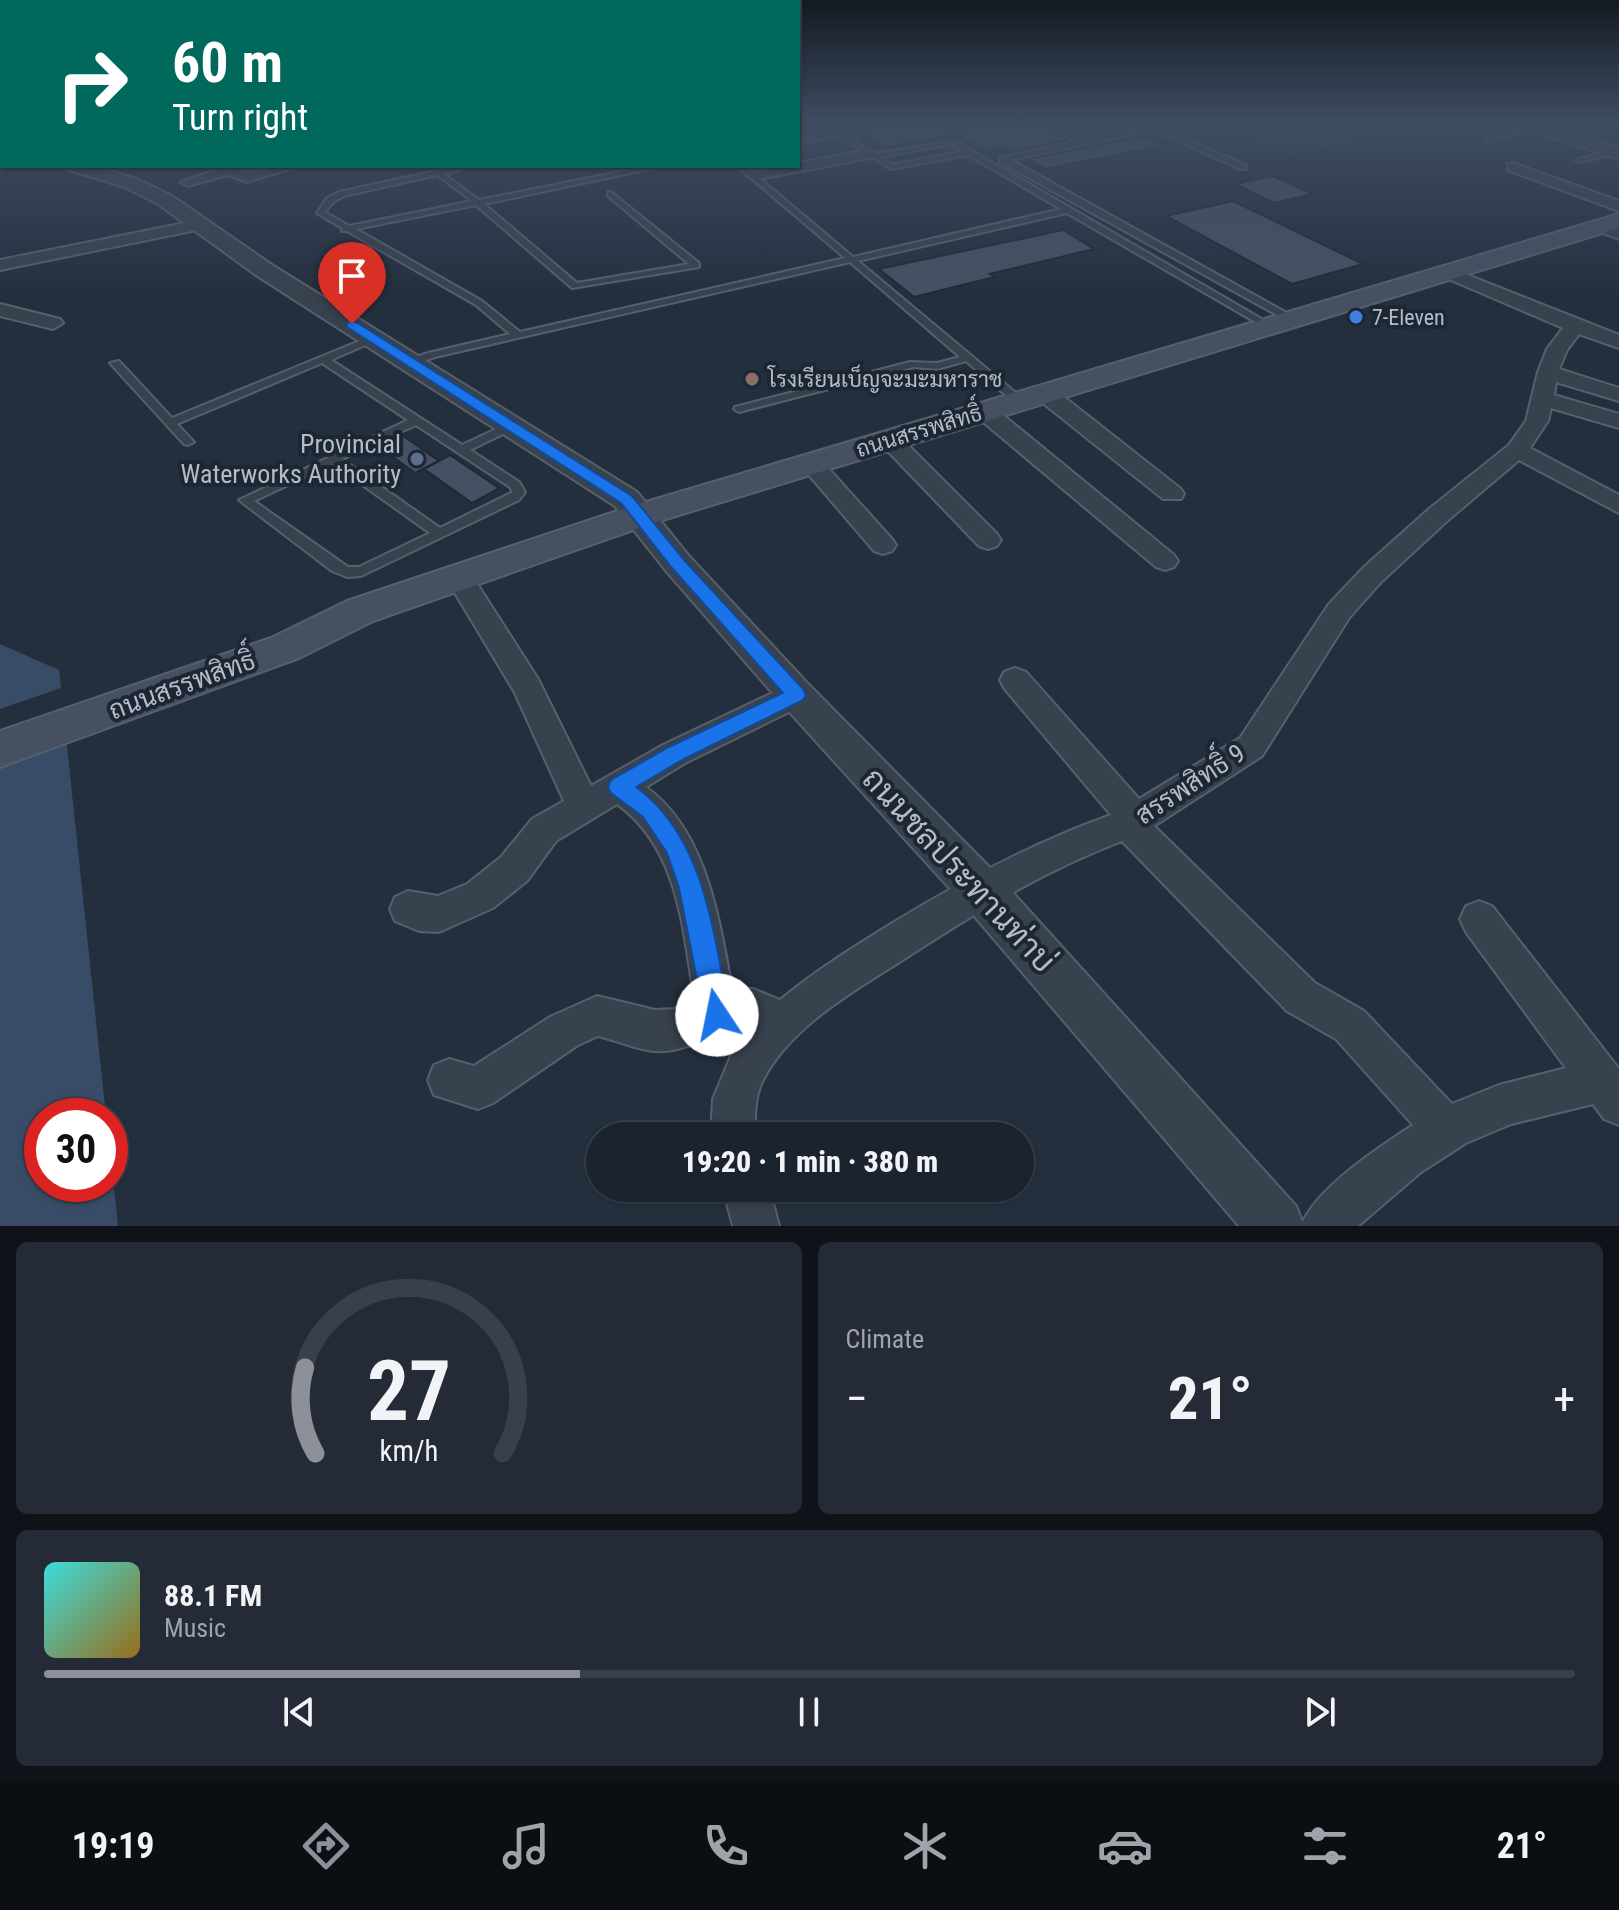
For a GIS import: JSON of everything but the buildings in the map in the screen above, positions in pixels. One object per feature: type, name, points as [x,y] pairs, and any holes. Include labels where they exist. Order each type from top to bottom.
[{"type":"main road","name":"ถนนสรรพสิทธิ์","points":[[0,724],[282,638],[641,515],[1279,322],[1613,227]]},
{"type":"main road","name":"ถนนสรรพสิทธิ์","points":[[0,749],[282,638]]},
{"type":"street","name":"ถนนชลประทานท่าบ่","points":[[125,181],[165,200],[264,270],[621,495],[641,515],[678,564],[796,695],[980,889],[1276,1226]]},
{"type":"street","points":[[1552,181],[1619,206]]},
{"type":"street","points":[[0,265],[200,225]]},
{"type":"street","points":[[1450,273],[1619,342]]},
{"type":"street","points":[[0,310],[53,323]]},
{"type":"street","name":"สรรพสิทธิ์ 9","points":[[733,1122],[734,1099],[748,1066],[769,1035],[827,986],[980,889],[1084,840],[1132,822],[1251,747],[1339,611],[1372,575],[1438,515],[1517,450],[1537,421],[1557,349],[1575,326]]},
{"type":"street","points":[[1545,385],[1619,395]]},
{"type":"street","points":[[1545,385],[1619,421]]},
{"type":"street","points":[[1032,397],[1172,494]]},
{"type":"street","points":[[984,411],[1165,561]]},
{"type":"street","points":[[890,440],[988,540]]},
{"type":"street","points":[[1517,450],[1619,505]]},
{"type":"street","points":[[811,463],[883,545]]},
{"type":"street","points":[[459,578],[527,687],[584,807]]},
{"type":"street","points":[[1015,680],[1132,822],[1301,997],[1350,1025],[1446,1129]]},
{"type":"street","points":[[408,909],[439,914],[480,896],[514,869],[544,830],[674,754],[796,695]]},
{"type":"street","points":[[619,787],[651,811],[676,848],[690,888],[717,1015]]},
{"type":"street","points":[[1479,919],[1610,1093]]},
{"type":"street","points":[[449,1080],[478,1088],[564,1031],[597,1016],[630,1027],[668,1031],[731,1008],[744,1008],[784,1022]]},
{"type":"street","points":[[1324,1226],[1359,1193],[1446,1129],[1500,1105],[1610,1093]]},
{"type":"street","points":[[750,1202],[756,1226]]},
{"type":"lane","points":[[394,181],[330,200],[321,213],[479,303],[517,335]]},
{"type":"lane","points":[[449,181],[575,286],[696,265],[611,194]]},
{"type":"lane","points":[[345,229],[573,181]]},
{"type":"lane","points":[[760,181],[967,358],[1032,397]]},
{"type":"lane","points":[[1019,181],[1279,322]]},
{"type":"lane","points":[[1041,181],[1279,322]]},
{"type":"lane","points":[[412,362],[517,335],[1069,210]]},
{"type":"lane","points":[[169,423],[374,338]]},
{"type":"lane","points":[[739,409],[914,364],[937,366],[967,358]]},
{"type":"lane","points":[[323,359],[515,485],[519,492],[361,571],[347,572],[337,568],[245,500],[415,421]]},
{"type":"lane","points":[[115,363],[188,442]]},
{"type":"lane","points":[[460,451],[513,425]]},
{"type":"lane","points":[[334,459],[439,533]]},
{"type":"water","points":[[0,644],[59,670],[104,1098],[24,1098],[24,1202],[116,1202],[118,1226],[0,1226]]},
{"type":"pier","points":[[64,687],[70,739],[0,764],[0,709]]},
{"type":"place","name":"7-Eleven","points":[[1356,317]]},
{"type":"place","name":"โรงเรียนเบ็ญจะมะมหาราช","points":[[752,379]]},
{"type":"place","name":"Provincial Waterworks Authority","points":[[417,459]]},
{"type":"route","points":[[352,324],[626,499],[678,564],[796,695],[674,754],[619,787],[651,811],[676,848],[690,888],[717,1015]]}]
